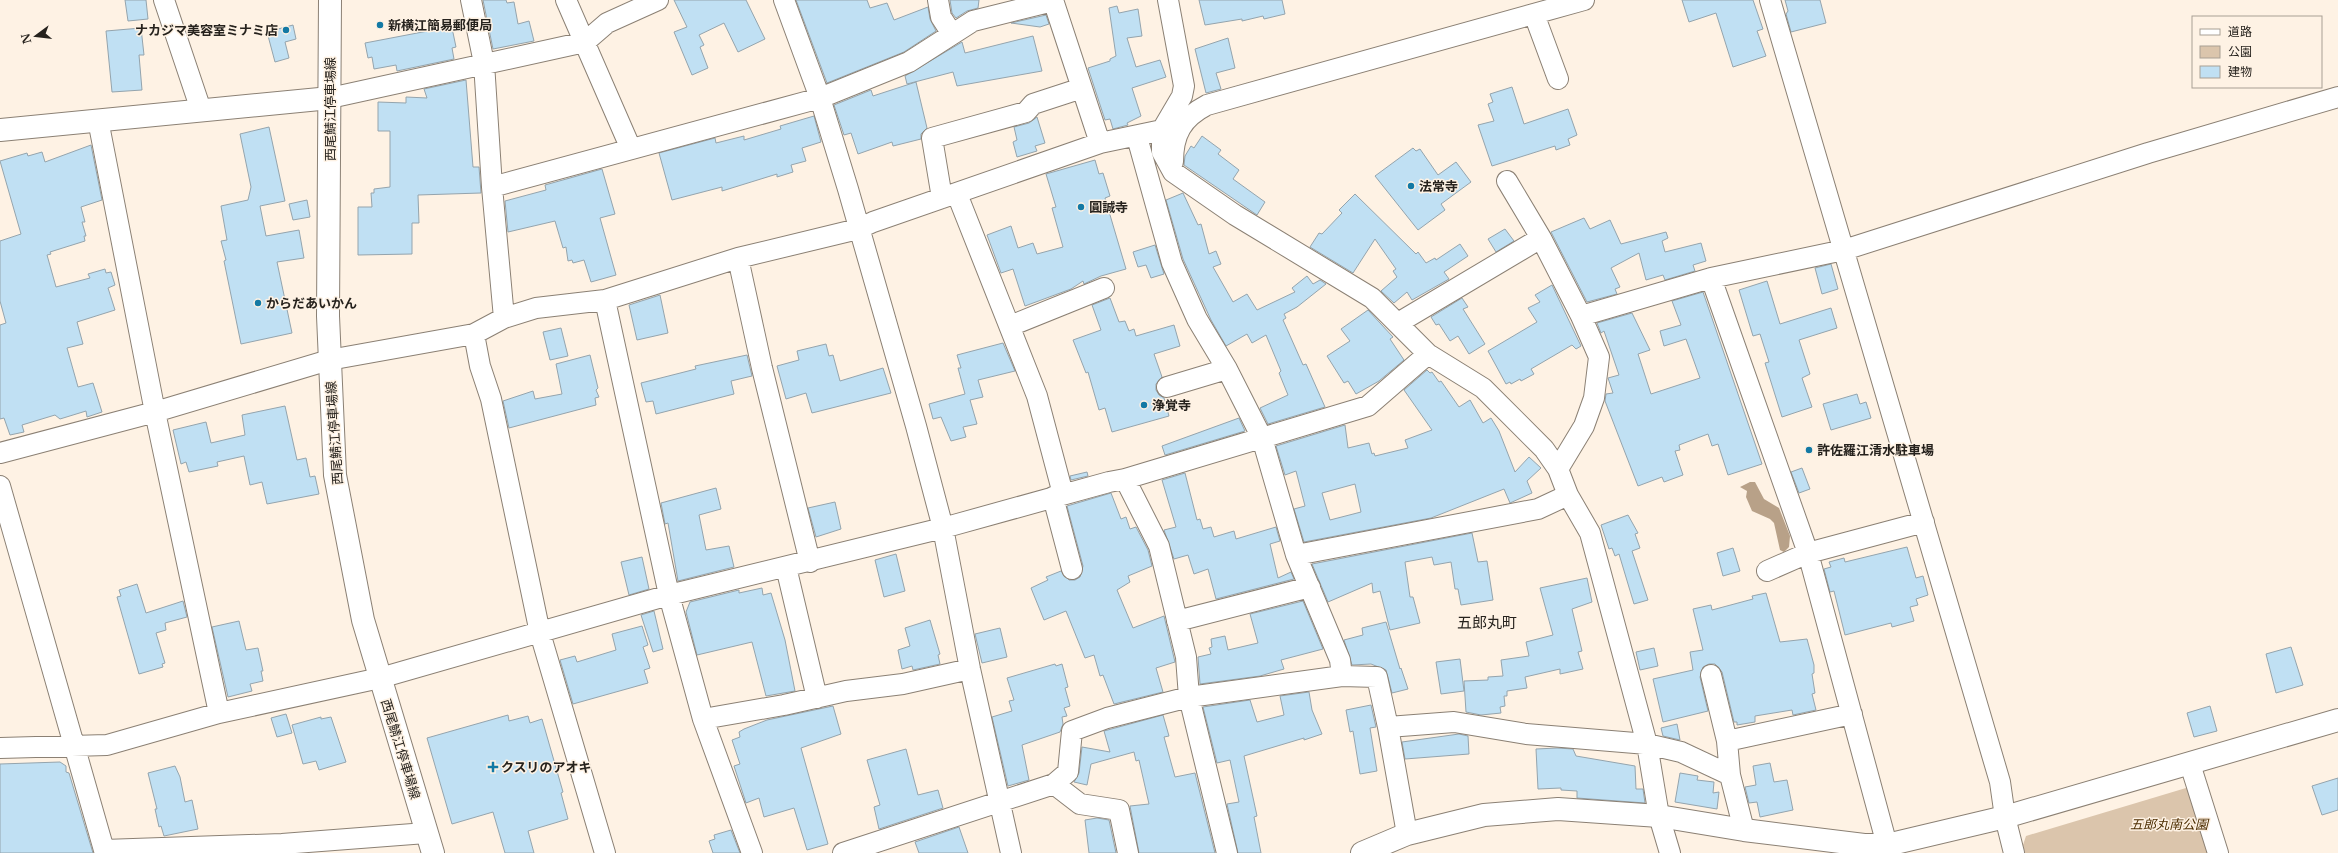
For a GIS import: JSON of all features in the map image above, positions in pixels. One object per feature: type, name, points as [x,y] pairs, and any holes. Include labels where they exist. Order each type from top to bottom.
[{"type":"street","points":[[164,0],[201,110]]},
{"type":"street","name":"西尾鯖江停車場線","points":[[330,0],[329,360],[335,475],[363,620],[430,843]]},
{"type":"street","points":[[471,0],[484,63],[492,187],[504,318]]},
{"type":"street","points":[[566,0],[631,149]]},
{"type":"street","points":[[0,130],[330,98],[585,42],[607,23],[658,0]]},
{"type":"street","points":[[784,0],[820,98],[916,426],[943,528],[970,670],[1011,853]]},
{"type":"street","points":[[938,0],[941,18],[952,34]]},
{"type":"street","points":[[1168,0],[1184,86],[1182,96],[1162,130],[1162,152],[1174,172],[1235,215],[1372,298],[1428,354],[1483,388],[1544,449],[1558,469],[1568,495],[1590,533],[1647,744],[1659,816],[1670,853]]},
{"type":"street","points":[[1174,172],[1175,136],[1192,113],[1207,105],[1584,0]]},
{"type":"street","points":[[1770,0],[2000,782],[2005,817],[2014,853]]},
{"type":"street","points":[[492,187],[820,98],[909,62],[973,21],[1053,1],[1100,143]]},
{"type":"street","points":[[1534,14],[1558,79]]},
{"type":"street","points":[[1072,569],[1036,396],[1010,326],[949,196],[932,138],[1026,112],[1033,104],[1082,88]]},
{"type":"street","points":[[1581,316],[1710,278],[1844,250],[2148,152],[2338,97]]},
{"type":"street","points":[[98,120],[155,412],[219,713]]},
{"type":"street","points":[[0,453],[155,412],[329,360],[474,334],[504,318],[536,308],[606,300],[738,258],[858,229],[873,222],[1100,143],[1162,130]]},
{"type":"street","points":[[1137,136],[1172,263],[1197,319],[1227,369],[1262,438],[1296,555],[1340,660],[1342,676]]},
{"type":"street","points":[[1507,181],[1541,238],[1581,316],[1599,357],[1594,398],[1584,426],[1558,469]]},
{"type":"street","points":[[1398,323],[1541,238]]},
{"type":"street","points":[[738,258],[762,368],[810,562]]},
{"type":"street","points":[[1710,278],[1808,553],[1887,845]]},
{"type":"street","points":[[1010,326],[1104,288]]},
{"type":"street","points":[[606,300],[669,595],[703,719],[752,853]]},
{"type":"street","points":[[474,334],[480,366],[492,407],[540,634],[605,853]]},
{"type":"street","points":[[0,748],[107,745],[219,713],[380,678],[540,634],[669,595],[810,562],[943,528],[1110,482],[1125,480],[1368,406],[1428,354]]},
{"type":"street","points":[[1167,388],[1227,369]]},
{"type":"street","points":[[1125,480],[1159,546],[1186,657],[1189,697],[1227,853]]},
{"type":"street","points":[[0,486],[104,850],[282,844],[430,843]]},
{"type":"street","points":[[1296,555],[1538,509],[1568,495]]},
{"type":"street","points":[[1767,571],[1808,553],[1924,522]]},
{"type":"street","points":[[786,567],[817,698]]},
{"type":"street","points":[[1177,621],[1310,587]]},
{"type":"street","points":[[703,719],[817,698],[846,691],[902,684],[970,670]]},
{"type":"street","points":[[1711,675],[1727,741],[1730,775],[1744,830]]},
{"type":"street","points":[[843,853],[1054,784],[1068,772],[1072,731],[1107,718],[1189,697],[1342,676],[1377,677],[1388,727],[1407,834]]},
{"type":"street","points":[[1727,741],[1852,714]]},
{"type":"street","points":[[1362,853],[1407,834],[1484,815],[1558,809],[1659,816],[1744,830],[1864,845],[1887,845],[2005,817],[2338,720]]},
{"type":"street","points":[[1388,727],[1454,722],[1526,734],[1647,744],[1681,752],[1730,775]]},
{"type":"street","points":[[2190,764],[2218,853]]},
{"type":"street","points":[[1054,784],[1080,804],[1119,810],[1128,853]]},
{"type":"green space","name":"五郎丸南公園","points":[[2186,788],[2190,789],[2208,853],[2025,853],[2023,845],[2026,836]]},
{"type":"shaded area","points":[[1750,482],[1755,482],[1764,499],[1779,508],[1790,536],[1789,547],[1784,552],[1780,550],[1774,523],[1770,519],[1752,511],[1746,497],[1747,491],[1740,487]]},
{"type":"building","points":[[125,0],[146,0],[148,19],[128,21]]},
{"type":"building","points":[[483,0],[506,0],[507,3],[514,2],[518,24],[529,21],[534,41],[493,49]]},
{"type":"building","points":[[674,0],[746,0],[765,39],[738,52],[724,23],[699,35],[704,45],[700,47],[708,68],[692,75],[674,32],[687,27]]},
{"type":"building","points":[[796,0],[867,0],[870,8],[887,3],[894,20],[928,7],[930,19],[936,31],[904,52],[827,83]]},
{"type":"building","points":[[950,0],[979,0],[978,8],[967,11],[956,18],[952,13]]},
{"type":"building","points":[[1199,0],[1282,0],[1285,14],[1264,19],[1263,16],[1242,21],[1242,19],[1205,25]]},
{"type":"building","points":[[1682,0],[1753,0],[1763,29],[1757,31],[1766,56],[1733,67],[1716,13],[1689,22]]},
{"type":"building","points":[[1785,0],[1820,0],[1826,23],[1791,32],[1786,14],[1788,11]]},
{"type":"building","points":[[1117,6],[1119,13],[1138,9],[1142,36],[1127,38],[1136,67],[1160,60],[1166,77],[1132,88],[1141,116],[1127,123],[1128,125],[1113,129],[1110,119],[1105,120],[1088,68],[1110,61],[1110,59],[1116,56],[1109,8]]},
{"type":"building","points":[[1046,15],[1049,24],[1040,27],[1011,23]]},
{"type":"building","points":[[451,23],[456,47],[452,48],[454,59],[397,71],[396,65],[374,69],[372,57],[368,58],[365,43],[433,30],[432,27]]},
{"type":"building","points":[[293,25],[296,39],[285,42],[289,58],[275,62],[267,32]]},
{"type":"building","points":[[141,28],[144,55],[139,55],[142,90],[112,92],[106,31]]},
{"type":"building","points":[[1033,36],[1042,71],[957,86],[953,72],[907,84],[905,76],[962,42],[965,53]]},
{"type":"building","points":[[1228,38],[1235,68],[1216,73],[1221,89],[1206,93],[1195,49]]},
{"type":"building","points":[[466,80],[473,167],[479,167],[481,193],[418,195],[419,223],[412,223],[412,254],[358,255],[358,207],[372,207],[371,193],[374,193],[374,189],[390,187],[390,131],[378,131],[378,102],[406,103],[406,97],[427,98],[424,89]]},
{"type":"building","points":[[916,82],[927,128],[921,134],[921,139],[893,146],[892,142],[858,154],[851,133],[844,135],[834,105],[871,90],[873,96]]},
{"type":"building","points":[[1512,87],[1524,124],[1568,109],[1577,135],[1568,139],[1570,145],[1556,150],[1555,146],[1492,166],[1478,125],[1494,121],[1488,104],[1493,102],[1490,94]]},
{"type":"building","points":[[814,116],[821,142],[802,148],[806,161],[791,165],[793,172],[777,177],[777,174],[722,191],[722,187],[672,200],[659,153],[715,138],[716,143],[744,136],[744,140],[781,129],[780,126]]},
{"type":"building","points":[[1037,117],[1045,143],[1035,146],[1037,151],[1017,157],[1013,142],[1017,140],[1014,127],[1029,123]]},
{"type":"building","points":[[269,127],[285,201],[260,206],[266,236],[299,230],[304,258],[277,262],[292,333],[241,344],[224,261],[226,260],[221,241],[227,240],[221,206],[248,200],[251,187],[240,134]]},
{"type":"building","points":[[1202,136],[1221,150],[1218,154],[1239,170],[1233,179],[1265,202],[1257,215],[1184,165],[1185,156],[1191,146],[1194,148]]},
{"type":"building","points":[[91,145],[102,200],[81,207],[85,222],[82,222],[86,236],[84,236],[85,241],[50,252],[51,254],[47,255],[56,287],[90,278],[88,274],[105,269],[106,273],[111,272],[115,285],[108,288],[115,310],[77,322],[83,344],[67,348],[78,387],[93,383],[102,412],[87,417],[86,411],[60,419],[55,415],[22,425],[24,432],[10,435],[4,418],[0,419],[0,325],[6,323],[0,301],[0,241],[21,234],[0,161],[27,153],[28,156],[42,152],[45,162]]},
{"type":"building","points":[[1413,148],[1416,151],[1420,149],[1438,175],[1456,162],[1471,182],[1441,204],[1445,210],[1418,230],[1375,176]]},
{"type":"building","points":[[1095,160],[1099,174],[1103,173],[1110,196],[1105,198],[1126,269],[1101,276],[1084,284],[1083,281],[1071,289],[1025,306],[1013,269],[1001,273],[987,235],[1011,226],[1018,248],[1033,243],[1037,254],[1063,247],[1052,208],[1056,207],[1046,174]]},
{"type":"building","points":[[602,169],[615,214],[600,218],[616,275],[591,282],[584,260],[573,263],[572,260],[568,261],[566,247],[563,248],[555,221],[508,232],[505,201],[546,190],[545,185]]},
{"type":"building","points":[[1183,193],[1198,225],[1201,224],[1209,254],[1216,251],[1221,264],[1213,267],[1233,302],[1247,294],[1257,310],[1295,292],[1292,288],[1307,276],[1313,284],[1320,280],[1326,284],[1297,307],[1284,314],[1286,318],[1283,320],[1303,365],[1306,364],[1325,407],[1268,424],[1260,408],[1288,395],[1279,373],[1281,371],[1266,335],[1252,343],[1247,334],[1226,346],[1211,320],[1183,259],[1166,200]]},
{"type":"building","points":[[1355,194],[1416,254],[1418,252],[1426,263],[1435,258],[1436,260],[1460,244],[1468,256],[1444,272],[1449,279],[1412,300],[1407,292],[1394,303],[1381,291],[1397,277],[1393,271],[1396,269],[1375,239],[1353,273],[1310,247],[1319,233],[1322,234],[1342,213],[1339,210]]},
{"type":"building","points":[[307,200],[310,217],[293,220],[289,204]]},
{"type":"building","points":[[1584,218],[1590,229],[1610,220],[1621,244],[1666,232],[1668,238],[1662,241],[1665,252],[1701,243],[1706,261],[1693,265],[1695,271],[1665,280],[1663,275],[1646,280],[1639,253],[1611,268],[1620,287],[1615,289],[1617,294],[1587,302],[1551,232]]},
{"type":"building","points":[[1505,229],[1514,241],[1496,252],[1488,239]]},
{"type":"building","points":[[1155,245],[1164,274],[1151,278],[1146,265],[1138,267],[1133,252]]},
{"type":"building","points":[[1831,264],[1838,289],[1822,294],[1815,268]]},
{"type":"building","points":[[1767,281],[1780,324],[1831,308],[1837,328],[1799,340],[1810,374],[1802,378],[1812,407],[1782,417],[1765,363],[1769,362],[1760,334],[1753,336],[1739,290]]},
{"type":"building","points":[[1552,285],[1581,346],[1576,349],[1572,345],[1531,369],[1534,374],[1521,381],[1520,379],[1511,384],[1510,382],[1506,384],[1488,351],[1537,322],[1528,308],[1540,302],[1535,295]]},
{"type":"building","points":[[1703,292],[1762,464],[1728,475],[1718,444],[1712,446],[1708,434],[1679,445],[1680,450],[1675,451],[1683,475],[1664,482],[1662,477],[1638,486],[1605,401],[1606,394],[1613,393],[1608,378],[1619,375],[1604,331],[1601,333],[1597,323],[1632,313],[1650,350],[1638,354],[1651,394],[1700,378],[1686,339],[1664,346],[1660,331],[1681,325],[1672,301]]},
{"type":"building","points":[[660,295],[668,333],[637,340],[629,305]]},
{"type":"building","points":[[1110,298],[1119,322],[1125,321],[1129,331],[1134,329],[1136,336],[1174,325],[1180,346],[1154,354],[1162,377],[1156,384],[1156,390],[1159,395],[1164,398],[1169,416],[1112,432],[1105,408],[1099,410],[1088,372],[1086,373],[1073,340],[1101,330],[1092,305]]},
{"type":"building","points":[[1462,298],[1468,307],[1463,309],[1485,344],[1469,354],[1458,336],[1450,341],[1439,324],[1436,325],[1431,317]]},
{"type":"building","points":[[1368,310],[1393,337],[1390,339],[1404,360],[1379,381],[1356,394],[1348,381],[1344,383],[1327,356],[1350,341],[1341,329]]},
{"type":"building","points":[[561,328],[568,356],[550,360],[543,332]]},
{"type":"building","points":[[1003,343],[1015,371],[978,380],[983,397],[970,400],[977,424],[963,427],[966,437],[951,441],[941,417],[933,419],[929,404],[965,394],[958,368],[961,368],[957,355]]},
{"type":"building","points":[[826,344],[829,356],[833,355],[840,381],[883,368],[891,393],[812,413],[806,393],[786,399],[777,366],[799,360],[797,351]]},
{"type":"building","points":[[590,355],[598,388],[596,390],[599,397],[595,398],[596,405],[509,428],[503,401],[533,391],[535,399],[562,394],[556,364]]},
{"type":"building","points":[[747,355],[752,376],[731,381],[734,394],[656,414],[653,401],[646,402],[641,383],[696,369],[695,366]]},
{"type":"building","points":[[1427,370],[1430,373],[1432,372],[1439,382],[1441,381],[1459,407],[1470,400],[1483,423],[1491,418],[1499,431],[1515,472],[1529,457],[1541,468],[1527,481],[1532,493],[1510,503],[1504,489],[1431,518],[1304,542],[1294,509],[1305,506],[1296,471],[1285,475],[1276,446],[1345,425],[1348,448],[1369,443],[1372,454],[1374,453],[1375,456],[1408,448],[1405,440],[1432,430],[1404,390]],"holes":[[[1355,484],[1361,512],[1330,520],[1322,493]]]},
{"type":"building","points":[[1857,394],[1860,404],[1866,402],[1871,418],[1831,430],[1823,404]]},
{"type":"building","points":[[285,406],[297,460],[306,458],[310,477],[315,476],[319,494],[267,504],[262,482],[250,485],[244,456],[217,462],[218,466],[189,472],[186,462],[181,464],[173,430],[206,422],[211,443],[245,435],[242,415]]},
{"type":"building","points":[[1239,418],[1245,431],[1165,455],[1162,446]]},
{"type":"building","points":[[1802,468],[1810,489],[1799,493],[1791,472]]},
{"type":"building","points":[[1087,472],[1088,476],[1071,480],[1070,476]]},
{"type":"building","points":[[1185,473],[1197,520],[1200,519],[1203,529],[1211,527],[1214,537],[1234,531],[1236,539],[1276,527],[1280,541],[1270,544],[1278,578],[1291,572],[1294,579],[1216,599],[1208,569],[1194,574],[1188,555],[1174,559],[1164,530],[1176,527],[1162,480]]},
{"type":"building","points":[[716,488],[721,509],[699,515],[706,550],[729,546],[734,567],[678,581],[668,523],[665,524],[661,503]]},
{"type":"building","points":[[1111,493],[1121,519],[1126,517],[1130,529],[1136,527],[1148,550],[1152,566],[1128,576],[1130,582],[1117,590],[1133,628],[1164,616],[1175,662],[1156,668],[1163,692],[1114,704],[1103,675],[1100,676],[1094,655],[1085,658],[1066,611],[1044,620],[1031,588],[1048,580],[1046,577],[1061,571],[1069,580],[1075,580],[1080,577],[1083,566],[1067,506]]},
{"type":"building","points":[[835,502],[841,529],[816,537],[808,508]]},
{"type":"building","points":[[1628,515],[1638,533],[1635,534],[1640,548],[1632,551],[1648,600],[1634,604],[1619,554],[1615,556],[1612,548],[1609,549],[1601,525]]},
{"type":"building","points":[[1472,533],[1478,562],[1487,561],[1493,600],[1461,605],[1458,589],[1455,589],[1451,562],[1434,565],[1432,557],[1405,562],[1410,597],[1413,597],[1420,623],[1390,630],[1380,591],[1373,593],[1372,583],[1328,602],[1312,564]]},
{"type":"building","points":[[1907,547],[1916,578],[1923,576],[1928,595],[1916,599],[1918,605],[1910,607],[1914,621],[1892,627],[1891,623],[1845,635],[1834,591],[1830,592],[1824,569],[1831,567],[1829,562],[1844,558],[1845,562]]},
{"type":"building","points":[[1733,548],[1740,571],[1723,576],[1717,553]]},
{"type":"building","points":[[896,554],[905,591],[884,597],[875,560]]},
{"type":"building","points":[[642,557],[649,589],[629,595],[621,562]]},
{"type":"building","points":[[1587,578],[1592,602],[1572,609],[1582,651],[1578,652],[1583,669],[1560,674],[1560,669],[1525,677],[1527,688],[1507,691],[1507,696],[1504,696],[1505,706],[1500,707],[1501,713],[1481,715],[1466,712],[1464,681],[1488,680],[1488,677],[1503,676],[1501,660],[1529,656],[1526,642],[1553,635],[1540,588]]},
{"type":"building","points":[[137,584],[146,613],[183,601],[187,617],[165,623],[166,630],[156,633],[165,663],[162,664],[163,667],[139,674],[117,597],[121,596],[119,590]]},
{"type":"building","points":[[762,588],[763,595],[771,593],[785,640],[795,691],[766,696],[752,642],[697,655],[686,612],[690,602],[739,590],[739,593]]},
{"type":"building","points":[[1766,593],[1780,642],[1807,639],[1814,665],[1814,673],[1812,674],[1815,693],[1812,694],[1816,710],[1793,715],[1792,710],[1755,716],[1755,722],[1737,725],[1737,722],[1734,722],[1722,672],[1715,664],[1709,664],[1703,667],[1700,677],[1708,711],[1663,722],[1653,679],[1693,670],[1690,652],[1703,650],[1693,609],[1711,605],[1712,610],[1753,599],[1752,596]]},
{"type":"building","points":[[1303,601],[1323,649],[1281,660],[1284,669],[1260,676],[1200,684],[1198,657],[1211,654],[1209,648],[1212,647],[1211,639],[1225,636],[1228,650],[1258,643],[1250,614]]},
{"type":"building","points":[[654,611],[663,649],[653,652],[641,615]]},
{"type":"building","points":[[930,620],[940,654],[938,655],[940,664],[913,670],[912,666],[902,669],[898,650],[910,646],[905,628]]},
{"type":"building","points":[[239,621],[246,650],[258,648],[263,671],[261,671],[263,681],[250,684],[252,691],[228,697],[212,627]]},
{"type":"building","points":[[1386,622],[1400,669],[1401,668],[1408,689],[1392,693],[1386,670],[1371,664],[1352,665],[1344,640],[1363,635],[1362,628]]},
{"type":"building","points":[[642,626],[648,645],[643,647],[650,668],[644,670],[648,683],[573,704],[560,660],[575,656],[577,662],[616,650],[612,634]]},
{"type":"building","points":[[1000,628],[1007,657],[982,663],[975,634]]},
{"type":"building","points":[[2291,647],[2303,685],[2276,693],[2266,654]]},
{"type":"building","points":[[1654,648],[1658,666],[1640,670],[1636,652]]},
{"type":"building","points":[[1460,659],[1464,691],[1441,694],[1436,662]]},
{"type":"building","points":[[1055,664],[1056,666],[1062,664],[1068,687],[1065,688],[1070,706],[1064,708],[1067,716],[1062,717],[1063,724],[1060,732],[1022,745],[1029,780],[1008,786],[992,717],[1012,711],[1009,701],[1014,700],[1007,678]]},
{"type":"building","points":[[1309,692],[1312,710],[1322,734],[1244,756],[1257,816],[1254,817],[1261,853],[1238,853],[1227,804],[1239,802],[1230,760],[1217,763],[1203,707],[1250,700],[1257,722],[1284,715],[1280,696]]},
{"type":"building","points":[[1371,705],[1376,727],[1370,728],[1377,771],[1360,774],[1353,731],[1350,732],[1346,710]]},
{"type":"building","points":[[833,706],[841,734],[801,748],[828,844],[807,850],[794,808],[764,817],[759,798],[746,803],[734,766],[740,764],[732,740],[740,737],[739,732],[744,729],[767,720]]},
{"type":"building","points":[[2210,706],[2217,731],[2194,737],[2187,713]]},
{"type":"building","points":[[286,714],[292,733],[277,737],[271,718]]},
{"type":"building","points":[[508,715],[509,721],[528,716],[530,723],[542,719],[563,792],[561,793],[568,819],[528,831],[534,853],[505,853],[493,812],[452,824],[427,738]]},
{"type":"building","points":[[1163,715],[1169,736],[1164,737],[1175,777],[1195,773],[1215,853],[1139,853],[1130,806],[1149,804],[1139,760],[1136,761],[1134,752],[1091,764],[1087,785],[1074,782],[1079,773],[1082,747],[1110,752],[1104,731]]},
{"type":"building","points":[[321,717],[321,719],[331,717],[346,762],[319,770],[316,761],[303,764],[292,725]]},
{"type":"building","points":[[1677,724],[1680,740],[1663,736],[1661,728]]},
{"type":"building","points":[[1459,734],[1468,736],[1469,754],[1405,759],[1402,742]]},
{"type":"building","points":[[906,749],[918,795],[938,790],[943,808],[879,829],[874,807],[880,805],[867,760]]},
{"type":"building","points":[[1536,749],[1573,749],[1576,756],[1635,766],[1636,789],[1643,789],[1645,803],[1577,798],[1577,791],[1561,790],[1561,788],[1538,789]]},
{"type":"building","points":[[60,762],[66,766],[66,772],[69,773],[93,853],[0,853],[0,764]]},
{"type":"building","points":[[1770,763],[1774,782],[1787,780],[1793,810],[1760,817],[1757,802],[1749,803],[1745,787],[1756,785],[1753,766]]},
{"type":"building","points":[[175,766],[180,777],[185,802],[192,800],[198,829],[164,836],[161,826],[159,827],[155,809],[157,809],[148,773]]},
{"type":"building","points":[[1680,773],[1698,776],[1697,780],[1714,782],[1713,793],[1719,792],[1717,809],[1675,802]]},
{"type":"building","points":[[2338,778],[2338,810],[2322,815],[2312,786]]},
{"type":"building","points":[[1097,818],[1109,820],[1116,853],[1089,853],[1085,820]]},
{"type":"building","points":[[959,827],[968,853],[919,853],[915,842]]},
{"type":"building","points":[[731,830],[740,853],[713,853],[709,841],[715,839],[714,835]]},
{"type":"place","name":"新横江簡易郵便局","points":[[380,25]]},
{"type":"place","name":"ナカジマ美容室ミナミ店","points":[[286,30]]},
{"type":"place","name":"法常寺","points":[[1411,186]]},
{"type":"place","name":"圓誠寺","points":[[1081,207]]},
{"type":"place","name":"からだあいかん","points":[[258,303]]},
{"type":"place","name":"浄覚寺","points":[[1144,405]]},
{"type":"place","name":"許佐羅江清水駐車場","points":[[1809,450]]},
{"type":"place","name":"クスリのアオキ","points":[[493,767]]},
{"type":"district","name":"五郎丸町","points":[[1487,623]]}]
